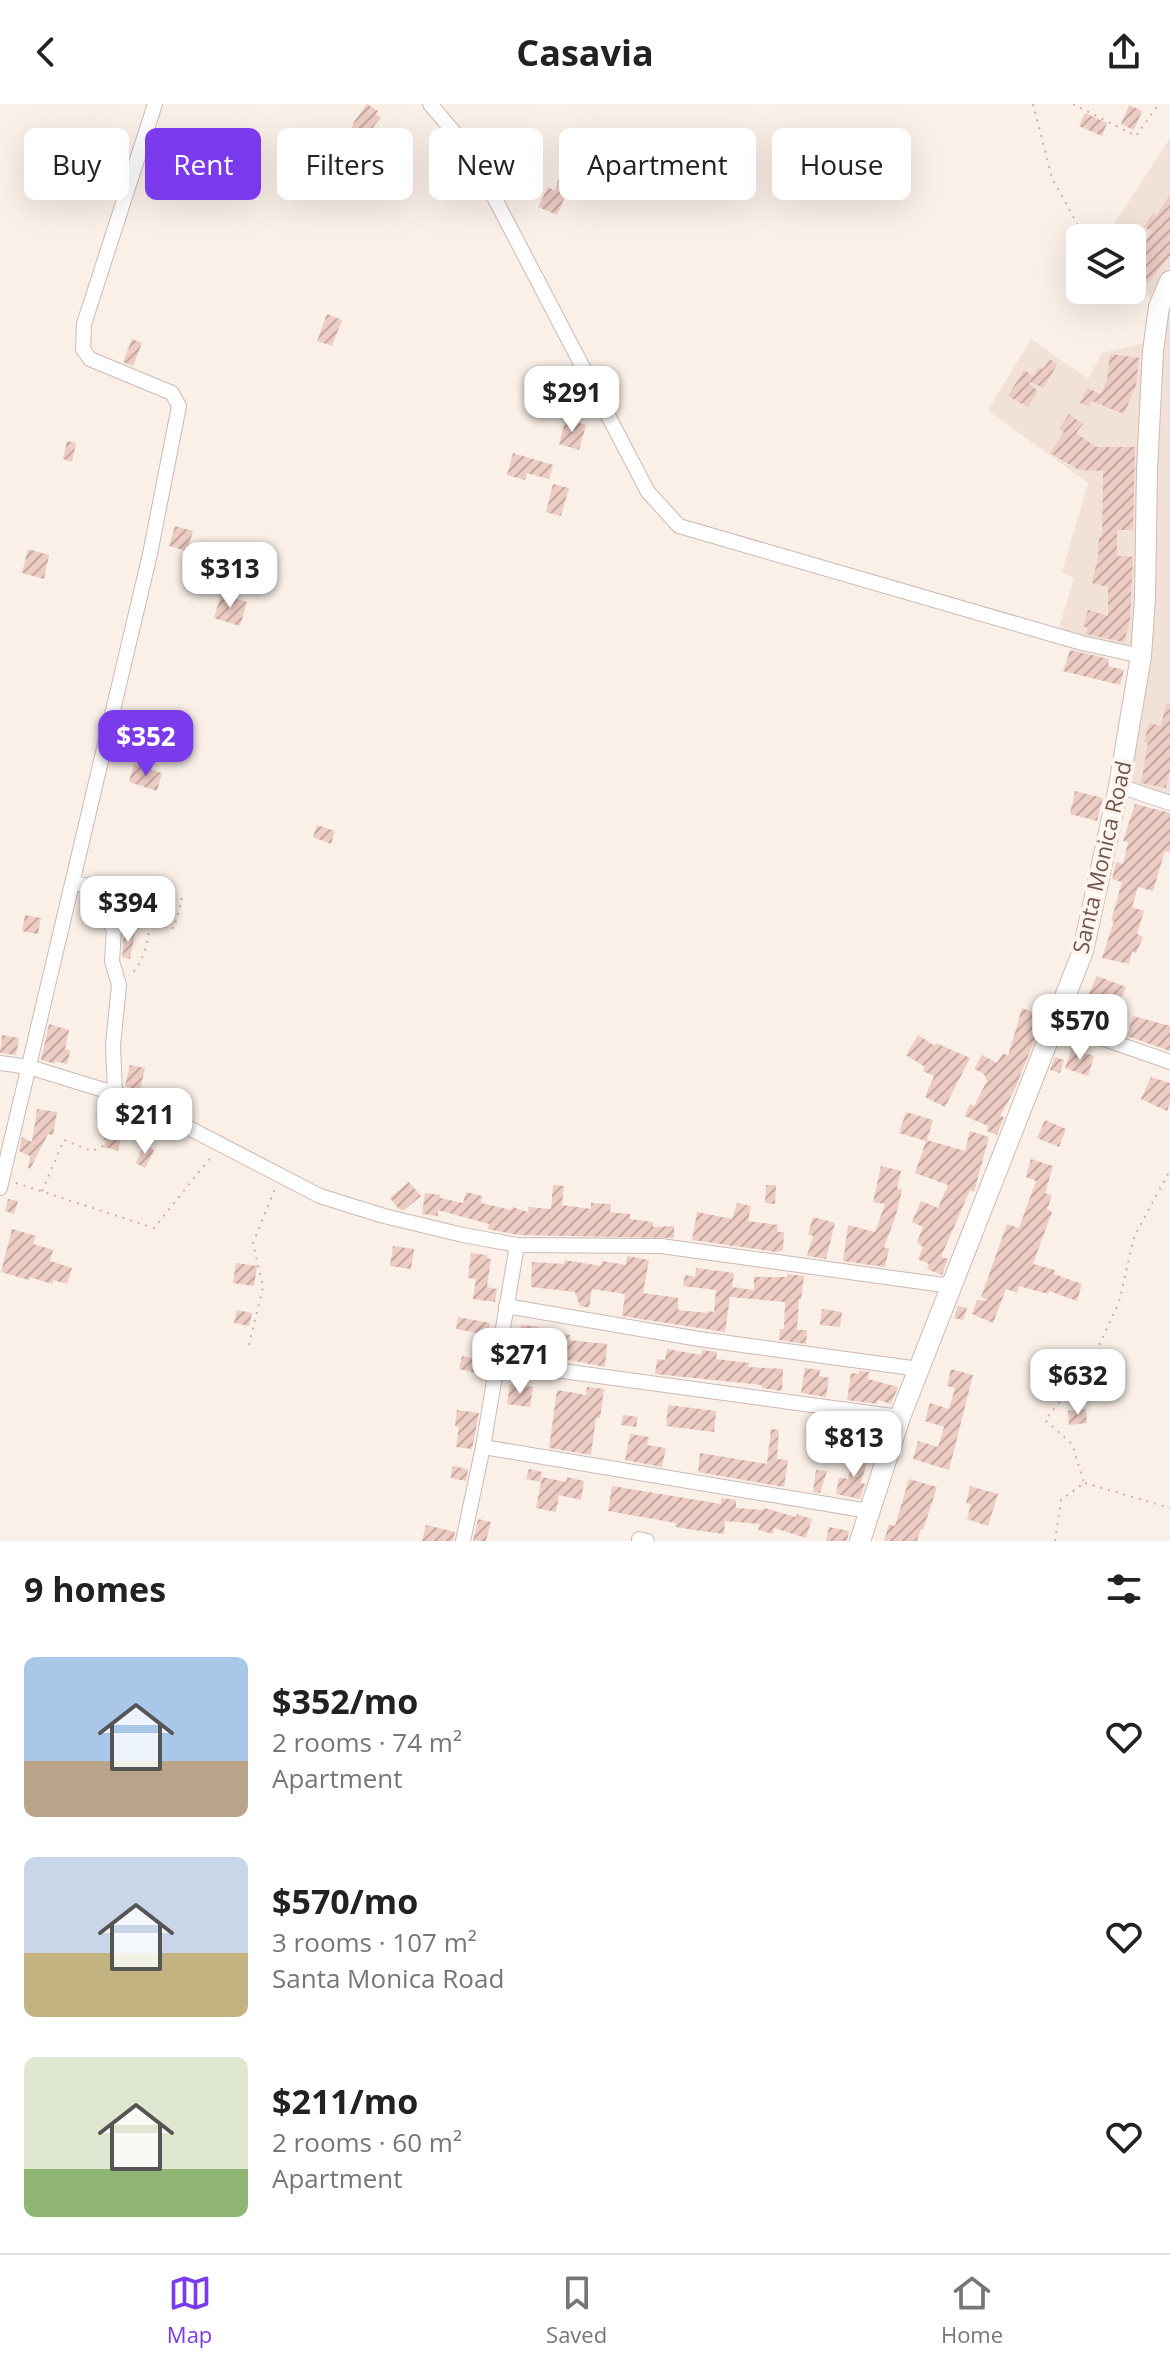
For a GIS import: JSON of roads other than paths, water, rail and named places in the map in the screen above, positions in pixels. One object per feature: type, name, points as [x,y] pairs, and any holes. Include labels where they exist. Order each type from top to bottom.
[{"type":"street","points":[[1,1183],[150,554],[179,406],[172,393],[90,359],[83,349],[84,324],[155,104]]},
{"type":"street","points":[[430,104],[470,151],[648,492],[679,526],[1082,643],[1141,656]]},
{"type":"street","name":"Santa Monica Road","points":[[860,1541],[900,1417],[1083,951],[1119,786],[1141,656],[1153,351],[1159,307],[1170,281]]},
{"type":"street","points":[[1119,786],[1170,803]]},
{"type":"street","points":[[73,883],[112,890],[106,916],[114,930],[112,961],[119,985],[113,1045],[115,1094]]},
{"type":"street","points":[[1055,1022],[1170,1062]]},
{"type":"street","points":[[0,1063],[29,1067],[133,1099],[320,1196],[384,1216],[463,1235],[517,1245],[661,1246],[951,1286]]},
{"type":"street","points":[[463,1541],[483,1447],[517,1245]]},
{"type":"street","points":[[506,1306],[699,1339],[919,1369]]},
{"type":"street","points":[[496,1362],[900,1417]]},
{"type":"street","points":[[483,1447],[869,1511]]}]
